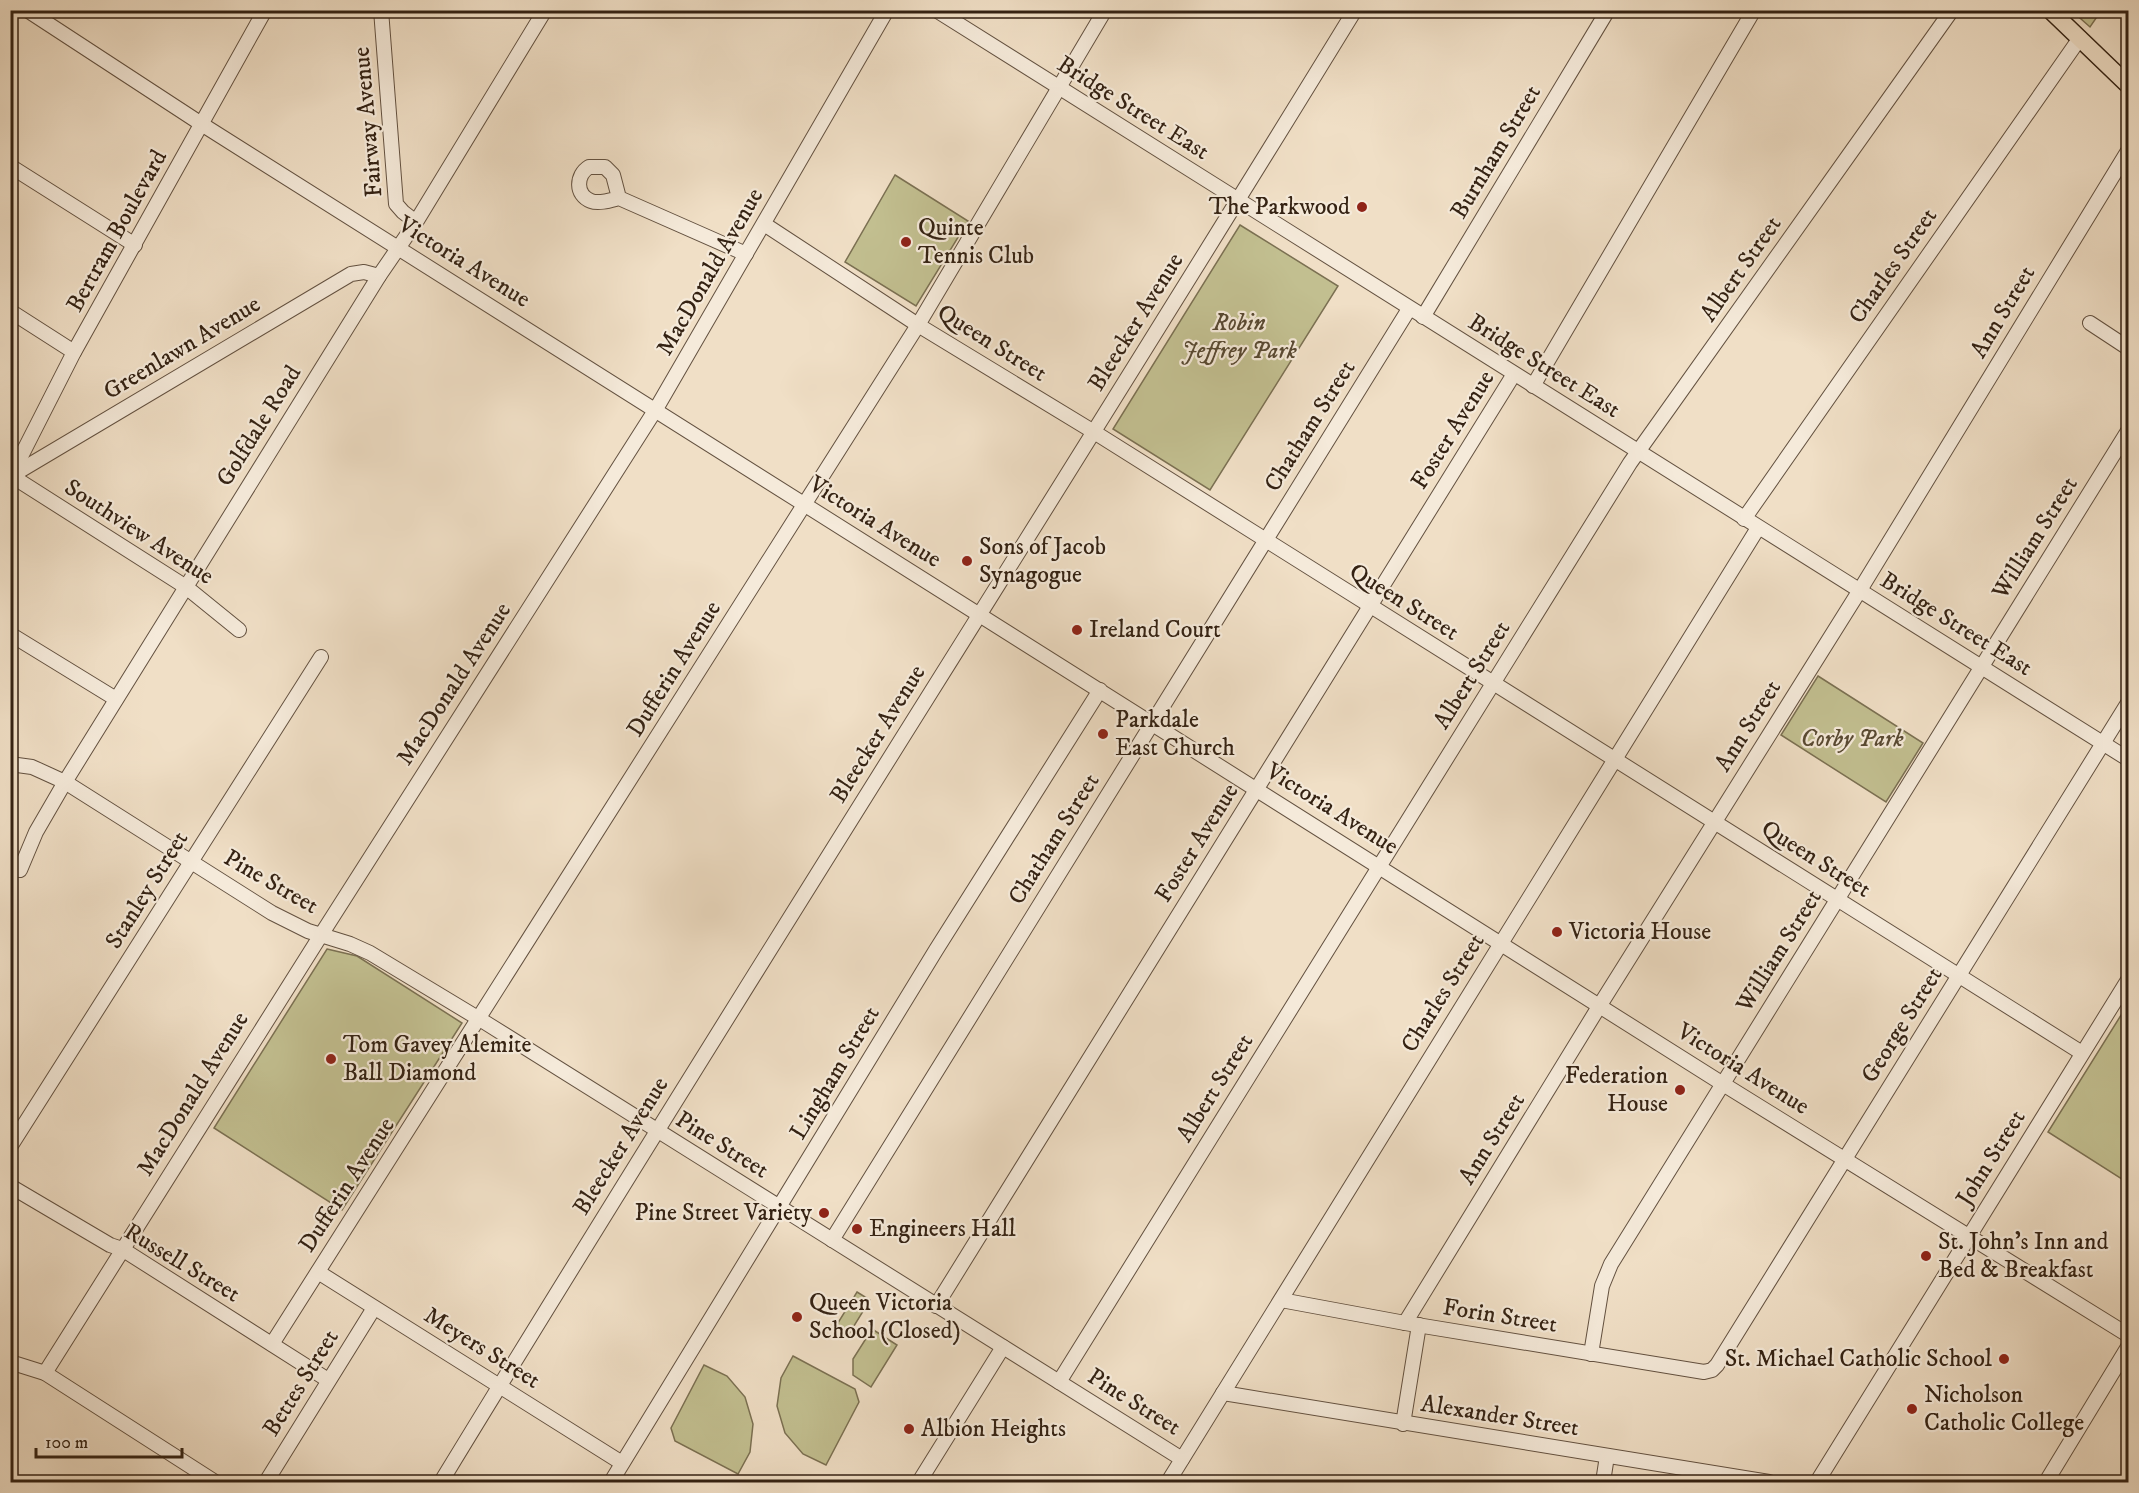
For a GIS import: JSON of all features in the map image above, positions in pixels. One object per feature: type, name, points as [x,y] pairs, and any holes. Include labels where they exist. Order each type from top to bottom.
[{"type":"main road","points":[[2050,10],[2128,85]]},
{"type":"street","name":"Victoria Avenue","points":[[27,10],[203,125],[1723,1084],[2128,1335]]},
{"type":"street","name":"Bertram Boulevard","points":[[11,475],[74,351],[266,10]]},
{"type":"street","name":"Fairway Avenue","points":[[381,10],[396,204],[416,222]]},
{"type":"street","name":"Golfdale Road","points":[[20,870],[36,832],[65,782],[379,276],[416,222],[545,10]]},
{"type":"street","name":"MacDonald Avenue","points":[[45,1373],[656,410],[886,10]]},
{"type":"street","name":"Bridge Street East","points":[[936,10],[2128,759]]},
{"type":"street","name":"Dufferin Avenue","points":[[272,1344],[918,325],[1105,10]]},
{"type":"street","name":"Bleecker Avenue","points":[[441,1482],[657,1130],[1355,10]]},
{"type":"street","name":"Burnham Street","points":[[1423,317],[1608,10]]},
{"type":"street","name":"Foster Avenue","points":[[1533,386],[1754,10]]},
{"type":"street","name":"Albert Street","points":[[1059,1382],[1638,452],[1952,10]]},
{"type":"street","name":"Charles Street","points":[[1744,519],[2079,38]]},
{"type":"street","name":"Ann Street","points":[[1403,1424],[1412,1324],[1600,1005],[1860,590],[2128,151]]},
{"type":"street","points":[[10,166],[135,245]]},
{"type":"street","points":[[620,198],[746,254]]},
{"type":"street","name":"Queen Street","points":[[764,224],[918,325],[1094,432],[1493,685],[2082,1053]]},
{"type":"street","name":"Greenlawn Avenue","points":[[11,475],[351,274],[364,272],[379,276]]},
{"type":"street","name":"Chatham Street","points":[[832,1240],[1409,309]]},
{"type":"street","points":[[10,311],[74,351]]},
{"type":"street","points":[[2090,323],[2128,348]]},
{"type":"street","name":"Foster Avenue","points":[[936,1305],[1514,374]]},
{"type":"street","name":"William Street","points":[[1591,1354],[1605,1275],[2128,431]]},
{"type":"street","name":"Southview Avenue","points":[[11,475],[186,587],[239,630]]},
{"type":"street","name":"Charles Street","points":[[1168,1482],[1758,528]]},
{"type":"street","points":[[10,634],[116,699]]},
{"type":"street","name":"Stanley Street","points":[[10,1146],[321,657]]},
{"type":"street","name":"Lingham Street","points":[[611,1482],[936,950],[1100,690]]},
{"type":"street","name":"George Street","points":[[1712,1370],[2128,703]]},
{"type":"street","name":"Pine Street","points":[[10,764],[32,767],[65,782],[293,925],[370,953],[1182,1459]]},
{"type":"street","name":"John Street","points":[[1817,1482],[2128,980]]},
{"type":"street","name":"Russell Street","points":[[10,1186],[110,1245],[122,1249],[328,1380]]},
{"type":"street","name":"Meyers Street","points":[[318,1272],[622,1463]]},
{"type":"street","name":"Forin Street","points":[[1281,1300],[1591,1354],[1704,1372],[1712,1370]]},
{"type":"street","name":"Bettes Street","points":[[266,1482],[374,1308]]},
{"type":"street","points":[[919,1482],[1002,1347]]},
{"type":"street","points":[[2046,1482],[2128,1347]]},
{"type":"street","points":[[10,1362],[45,1373],[215,1482]]},
{"type":"street","name":"Alexander Street","points":[[1223,1393],[1769,1482]]},
{"type":"street","points":[[1603,1482],[1607,1456]]},
{"type":"green space","points":[[2072,11],[2101,11],[2090,27]]},
{"type":"green space","name":"Quinte Tennis Club","points":[[895,175],[968,221],[916,306],[845,262]]},
{"type":"green space","name":"Robin Jeffrey Park","points":[[1240,225],[1338,286],[1210,490],[1113,429]]},
{"type":"green space","name":"Corby Park","points":[[1818,676],[1923,743],[1886,802],[1781,735]]},
{"type":"green space","points":[[327,949],[357,956],[462,1023],[342,1210],[214,1128]]},
{"type":"green space","points":[[2128,1004],[2128,1183],[2048,1132]]},
{"type":"green space","points":[[857,1292],[870,1300],[849,1334],[836,1326]]},
{"type":"green space","points":[[872,1329],[897,1345],[871,1387],[853,1375],[853,1359]]},
{"type":"green space","points":[[793,1356],[855,1389],[859,1402],[826,1465],[803,1454],[785,1433],[777,1406],[781,1378]]},
{"type":"green space","points":[[704,1365],[727,1376],[745,1397],[753,1424],[750,1452],[738,1474],[675,1441],[671,1428]]},
{"type":"place","name":"The Parkwood","points":[[1362,207]]},
{"type":"place","name":"Quinte Tennis Club","points":[[906,242]]},
{"type":"place","name":"Sons of Jacob Synagogue","points":[[967,561]]},
{"type":"place","name":"Ireland Court","points":[[1077,630]]},
{"type":"place","name":"Parkdale East Church","points":[[1103,734]]},
{"type":"place","name":"Victoria House","points":[[1557,932]]},
{"type":"place","name":"Tom Gavey Alemite Ball Diamond","points":[[331,1059]]},
{"type":"place","name":"Federation House","points":[[1680,1090]]},
{"type":"place","name":"Pine Street Variety","points":[[824,1213]]},
{"type":"place","name":"Engineers Hall","points":[[857,1229]]},
{"type":"place","name":"St. John's Inn and Bed & Breakfast","points":[[1926,1256]]},
{"type":"place","name":"Queen Victoria School (Closed)","points":[[797,1317]]},
{"type":"place","name":"St. Michael Catholic School","points":[[2004,1359]]},
{"type":"place","name":"Nicholson Catholic College","points":[[1912,1409]]},
{"type":"place","name":"Albion Heights","points":[[909,1429]]}]
